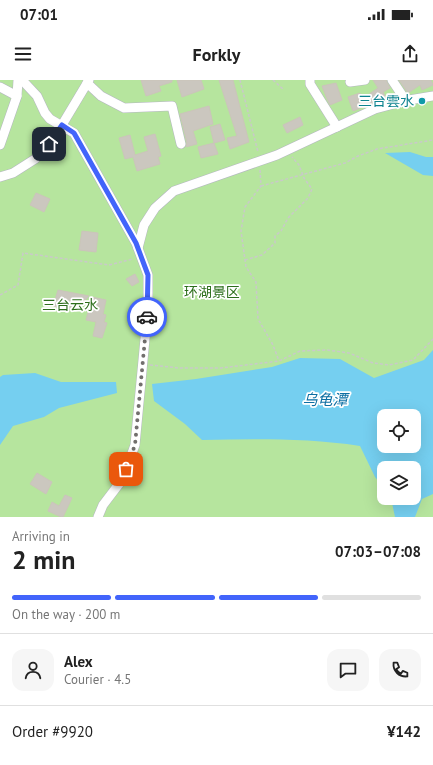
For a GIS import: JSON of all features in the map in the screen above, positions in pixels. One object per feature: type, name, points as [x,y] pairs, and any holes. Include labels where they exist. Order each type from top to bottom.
[{"type":"street","points":[[0,145],[17,96],[18,80]]},
{"type":"street","points":[[22,80],[37,96],[44,113],[50,119],[74,133],[136,243],[148,275],[148,307],[135,445],[122,480],[103,505],[98,517]]},
{"type":"street","points":[[310,80],[310,84],[337,127]]},
{"type":"street","points":[[350,82],[365,80]]},
{"type":"street","points":[[392,80],[406,101]]},
{"type":"street","points":[[0,178],[13,173],[35,159],[49,144],[88,81],[101,96],[124,108],[172,106],[181,144]]},
{"type":"street","points":[[0,87],[17,96]]},
{"type":"street","points":[[138,248],[144,225],[154,208],[174,191],[277,156],[375,109],[433,96]]},
{"type":"path","points":[[240,80],[258,148],[261,186]]},
{"type":"path","points":[[273,80],[284,90]]},
{"type":"path","points":[[279,361],[273,344],[258,319],[256,282],[246,267],[241,231],[245,206],[261,186],[345,164],[358,156],[377,149],[433,140]]},
{"type":"path","points":[[245,260],[262,255],[275,243],[275,236],[281,231],[288,218],[308,198],[312,189],[288,150]]},
{"type":"path","points":[[0,295],[18,285],[23,253],[110,265],[133,259],[138,248]]},
{"type":"path","points":[[143,363],[179,368],[221,368],[279,361],[300,352],[327,350],[349,353],[373,363],[390,365],[412,360],[433,339]]},
{"type":"green space","name":"环湖景区","points":[[0,80],[433,80],[433,517],[0,517]]},
{"type":"water","points":[[410,152],[426,157],[433,157],[433,176],[423,175],[385,153]]},
{"type":"water","name":"乌龟潭","points":[[433,350],[433,494],[422,499],[421,502],[421,461],[377,461],[377,479],[360,446],[301,440],[202,440],[185,424],[154,401],[152,384],[196,379],[272,367],[300,358],[340,359],[374,378],[424,360]]},
{"type":"water","points":[[35,373],[61,382],[116,382],[117,393],[59,408],[44,417],[13,426],[0,445],[0,377],[3,375]]},
{"type":"water","name":"乌龟潭","points":[[392,505],[420,505],[415,517],[395,517]]},
{"type":"building","points":[[141,80],[172,80],[172,82],[159,86],[161,91],[146,96]]},
{"type":"building","points":[[177,80],[201,80],[204,89],[182,97]]},
{"type":"building","points":[[219,80],[233,80],[249,142],[230,149],[227,138],[237,136]]},
{"type":"building","points":[[373,80],[386,80],[390,88],[383,92],[387,100],[373,103],[353,111],[348,97],[360,93],[362,99],[378,88]]},
{"type":"building","points":[[399,80],[431,80],[433,85],[422,90],[420,85],[408,93]]},
{"type":"building","points":[[336,83],[342,100],[330,105],[322,86]]},
{"type":"building","points":[[209,106],[213,124],[193,131],[197,144],[186,147],[187,143],[180,114]]},
{"type":"building","points":[[300,117],[303,125],[287,133],[283,125]]},
{"type":"building","points":[[220,124],[225,140],[214,143],[210,127]]},
{"type":"building","points":[[155,134],[161,156],[158,157],[160,164],[137,171],[133,157],[125,159],[119,138],[130,135],[135,155],[148,151],[144,137]]},
{"type":"building","points":[[214,143],[218,154],[201,158],[198,147]]},
{"type":"building","points":[[36,193],[50,199],[44,212],[30,205]]},
{"type":"building","points":[[82,231],[98,233],[96,252],[79,250]]},
{"type":"building","points":[[135,274],[139,282],[132,286],[126,279]]},
{"type":"building","points":[[58,290],[89,296],[80,306],[72,305],[70,310],[53,306]]},
{"type":"building","points":[[92,297],[106,300],[103,314],[106,315],[104,322],[107,323],[102,338],[93,336],[96,322],[86,320]]},
{"type":"building","points":[[37,473],[52,482],[46,494],[30,484]]},
{"type":"building","points":[[65,495],[72,498],[63,517],[48,511],[52,502],[59,506]]},
{"type":"way so far","points":[[126,469],[135,445],[147,317]]},
{"type":"place","name":"三台雲水","points":[[422,101]]},
{"type":"route","points":[[49,144],[62,125],[74,133],[136,243],[148,275],[147,317]]},
{"type":"park label","name":"三台云水","points":[[70,305]]}]
